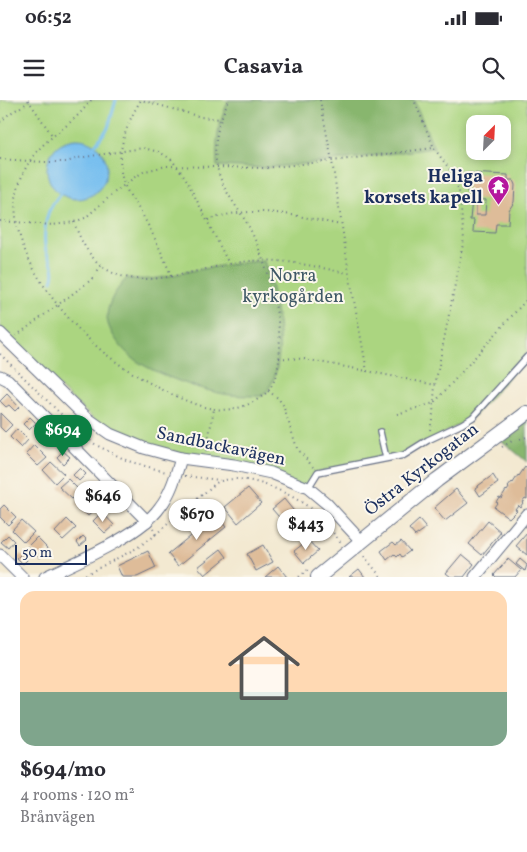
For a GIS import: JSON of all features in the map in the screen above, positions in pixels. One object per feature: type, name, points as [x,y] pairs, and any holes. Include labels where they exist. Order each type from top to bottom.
[{"type":"street","name":"Sandbackavägen","points":[[4,338],[62,396],[110,434],[144,448],[181,458],[204,460],[271,472],[308,488],[326,503],[362,549]]},
{"type":"street","points":[[0,376],[8,380],[147,521]]},
{"type":"street","name":"Östra Kyrkogatan","points":[[318,577],[362,549],[437,480],[527,414]]},
{"type":"street","points":[[46,577],[116,542],[147,521],[159,510],[166,498],[181,458]]},
{"type":"street","points":[[475,577],[527,514]]},
{"type":"street","points":[[0,555],[22,577]]},
{"type":"lane","points":[[308,488],[318,472],[404,455],[428,440],[462,424],[473,417],[527,357]]},
{"type":"lane","points":[[380,432],[386,458]]},
{"type":"path","points":[[91,100],[82,112],[38,148],[28,162],[17,191],[17,223],[20,236],[31,262],[58,305],[92,342],[124,368],[178,397],[214,409],[232,410],[242,407],[268,391],[274,378],[279,358],[276,308],[272,286],[264,261],[255,239],[226,191],[217,166],[215,148],[217,132],[228,101]]},
{"type":"path","points":[[171,276],[151,231],[124,184],[122,151],[125,132],[141,100],[201,117],[221,119]]},
{"type":"path","points":[[320,100],[367,371]]},
{"type":"path","points":[[414,100],[434,148],[453,174],[459,191],[464,239],[435,385],[428,440]]},
{"type":"path","points":[[0,122],[8,114],[29,101],[52,136]]},
{"type":"path","points":[[0,159],[28,162],[67,162],[78,158],[109,153],[143,148],[151,149],[166,156],[178,166],[208,220],[229,265]]},
{"type":"path","points":[[0,221],[53,225],[74,222],[85,218],[124,184],[145,172],[166,166],[264,168],[434,148]]},
{"type":"path","points":[[208,220],[220,215],[240,212],[284,213],[341,225]]},
{"type":"path","points":[[74,222],[87,251],[101,266],[127,278],[156,279],[229,265],[264,261],[288,261],[349,273]]},
{"type":"path","points":[[4,338],[58,305],[91,280],[101,266]]},
{"type":"path","points":[[397,414],[434,403],[527,299]]},
{"type":"path","points":[[279,358],[304,359],[435,385]]},
{"type":"path","points":[[268,391],[283,404],[297,448],[318,472]]},
{"type":"path","points":[[204,460],[214,409]]},
{"type":"path","points":[[176,475],[222,480]]},
{"type":"path","points":[[81,577],[137,548],[156,534]]},
{"type":"path","points":[[362,549],[381,577]]},
{"type":"green space","name":"Norra kyrkogården","points":[[0,100],[527,100],[527,357],[473,417],[404,455],[319,472],[308,488],[110,434],[0,333]]},
{"type":"green space","points":[[229,100],[414,100],[434,148],[264,168],[217,166],[216,149],[218,133],[222,116]]},
{"type":"green space","points":[[264,261],[273,292],[279,331],[279,350],[277,368],[271,384],[262,396],[232,395],[209,391],[154,371],[134,359],[120,346],[109,327],[107,315],[110,304],[117,290],[127,278],[152,279],[246,262]]},
{"type":"green space","points":[[527,413],[527,462],[496,436]]},
{"type":"water","points":[[71,139],[83,139],[94,144],[102,152],[107,163],[105,181],[94,194],[83,199],[71,199],[60,194],[52,186],[47,175],[47,163],[52,152],[60,144]]},
{"type":"building","name":"Heliga korsets kapell","points":[[468,173],[508,175],[508,180],[513,180],[515,185],[514,202],[509,210],[508,224],[496,224],[495,233],[473,232],[474,220],[470,220],[472,199],[470,199],[470,193],[467,192]],"holes":[[[476,199],[486,200],[485,215],[476,215]]]},
{"type":"building","points":[[7,394],[19,407],[15,411],[9,405],[6,407],[0,401]]},
{"type":"building","points":[[0,413],[12,425],[5,432],[0,427]]},
{"type":"building","points":[[30,417],[36,423],[29,430],[23,424]]},
{"type":"building","points":[[17,429],[28,440],[21,448],[10,437]]},
{"type":"building","points":[[47,434],[53,440],[49,444],[43,438]]},
{"type":"building","points":[[34,445],[47,458],[38,466],[26,454]]},
{"type":"building","points":[[63,451],[70,457],[63,464],[57,457]]},
{"type":"building","points":[[51,462],[64,474],[55,483],[43,470]]},
{"type":"building","points":[[525,467],[527,469],[527,499],[525,498],[520,507],[518,505],[515,509],[517,510],[509,518],[494,507],[499,497],[501,498]]},
{"type":"building","points":[[80,468],[86,474],[79,481],[73,475]]},
{"type":"building","points":[[493,475],[498,483],[480,496],[475,488]]},
{"type":"building","points":[[68,479],[80,491],[72,499],[59,487]]},
{"type":"building","points":[[97,484],[104,491],[100,494],[93,488]]},
{"type":"building","points":[[248,488],[261,503],[238,523],[225,507]]},
{"type":"building","points":[[456,489],[468,503],[445,521],[434,508]]},
{"type":"building","points":[[85,496],[97,508],[88,516],[76,504]]},
{"type":"building","points":[[284,499],[297,515],[285,524],[272,509]]},
{"type":"building","points":[[114,501],[119,507],[113,513],[108,508]]},
{"type":"building","points":[[4,505],[16,517],[8,525],[0,517],[0,509]]},
{"type":"building","points":[[102,512],[114,525],[105,533],[93,521]]},
{"type":"building","points":[[216,515],[226,527],[178,566],[168,554]]},
{"type":"building","points":[[67,519],[76,528],[63,540],[55,532]]},
{"type":"building","points":[[21,520],[34,532],[24,542],[12,530]]},
{"type":"building","points":[[419,520],[425,529],[415,536],[409,529]]},
{"type":"building","points":[[488,521],[501,532],[482,555],[469,544]]},
{"type":"building","points":[[527,533],[527,555],[516,546]]},
{"type":"building","points":[[8,535],[14,541],[8,548],[1,542]]},
{"type":"building","points":[[83,536],[87,540],[80,546],[77,542]]},
{"type":"building","points":[[37,537],[49,549],[40,558],[28,546]]},
{"type":"building","points":[[308,540],[318,551],[304,563],[294,551]]},
{"type":"building","points":[[401,541],[410,551],[402,557],[400,554],[397,557],[394,554],[387,560],[381,551],[393,542],[396,545]]},
{"type":"building","points":[[263,545],[273,562],[256,571],[247,554]]},
{"type":"building","points":[[221,549],[227,557],[205,575],[198,567]]},
{"type":"building","points":[[148,551],[156,568],[137,577],[122,577],[117,566]]},
{"type":"building","points":[[21,554],[27,560],[23,564],[17,558]]},
{"type":"building","points":[[462,554],[474,564],[464,577],[451,577],[446,573]]},
{"type":"building","points":[[508,559],[521,570],[515,577],[496,577],[494,575]]},
{"type":"building","points":[[520,559],[527,565],[525,571],[516,564]]},
{"type":"building","points":[[278,566],[287,577],[265,577]]},
{"type":"building","points":[[359,569],[365,577],[349,577]]},
{"type":"waterway","points":[[95,145],[108,128],[116,100]]},
{"type":"waterway","points":[[52,281],[54,273],[46,251],[45,242],[46,220],[49,211],[60,194]]},
{"type":"place","name":"Heliga korsets kapell","points":[[499,206]]}]
